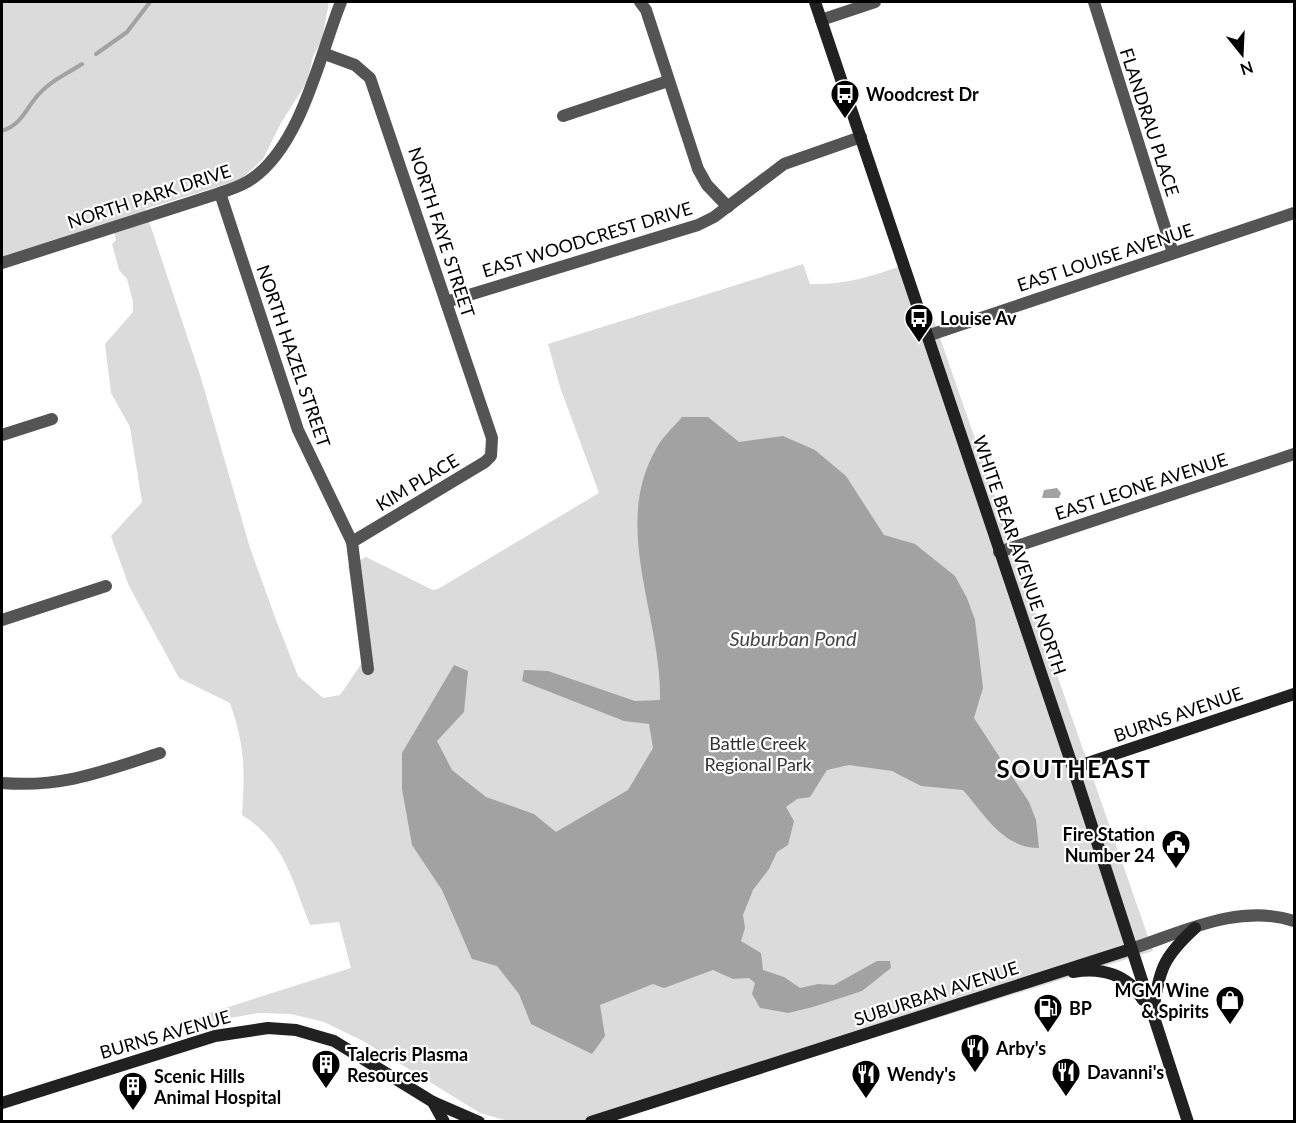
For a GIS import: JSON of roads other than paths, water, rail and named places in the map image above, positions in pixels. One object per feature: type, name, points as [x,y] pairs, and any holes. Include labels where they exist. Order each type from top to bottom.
[{"type":"street","name":"NORTH PARK DRIVE","points":[[2,263],[220,193],[252,179],[277,153],[297,117],[325,54],[341,2]]},
{"type":"street","points":[[640,2],[646,10],[698,169],[707,185],[728,207]]},
{"type":"street","name":"WHITE BEAR AVENUE NORTH","points":[[815,2],[1073,768],[1188,1122]]},
{"type":"street","points":[[821,20],[875,2]]},
{"type":"street","name":"FLANDRAU PLACE","points":[[1094,2],[1173,253]]},
{"type":"street","name":"NORTH FAYE STREET","points":[[325,54],[355,65],[370,78],[492,438],[492,447]]},
{"type":"street","points":[[563,116],[668,81]]},
{"type":"street","name":"EAST WOODCREST DRIVE","points":[[447,302],[698,225],[728,207],[784,164],[861,137]]},
{"type":"street","name":"NORTH HAZEL STREET","points":[[220,193],[298,430],[352,542],[368,669]]},
{"type":"street","name":"EAST LOUISE AVENUE","points":[[927,336],[1294,213]]},
{"type":"street","points":[[2,435],[52,419]]},
{"type":"street","name":"KIM PLACE","points":[[352,542],[485,462],[492,447]]},
{"type":"street","name":"EAST LEONE AVENUE","points":[[999,552],[1294,454]]},
{"type":"street","points":[[2,620],[106,586]]},
{"type":"street","name":"BURNS AVENUE","points":[[1073,768],[1294,694]]},
{"type":"street","points":[[2,783],[52,784],[74,781],[160,753]]},
{"type":"street","name":"SUBURBAN AVENUE","points":[[591,1122],[1195,928],[1246,915],[1264,914],[1294,921]]},
{"type":"street","points":[[1153,1017],[1161,968],[1167,955],[1195,928]]},
{"type":"street","points":[[1043,977],[1078,971],[1116,974],[1138,991],[1153,1017]]},
{"type":"street","name":"BURNS AVENUE","points":[[2,1103],[214,1036],[268,1028],[296,1030],[334,1041],[433,1102],[457,1110],[479,1122]]},
{"type":"street","name":"BURNS AVENUE","points":[[433,1102],[444,1122]]},
{"type":"water","name":"Suburban Pond","points":[[682,417],[708,417],[739,442],[783,436],[815,450],[846,476],[884,535],[915,544],[955,576],[967,598],[975,620],[983,688],[974,718],[1029,802],[1036,820],[1039,848],[1026,847],[1005,836],[987,819],[963,790],[921,786],[892,771],[849,765],[827,770],[810,797],[797,799],[786,807],[794,821],[788,845],[777,852],[769,869],[753,890],[743,915],[745,928],[741,941],[761,953],[763,970],[784,977],[800,988],[818,984],[834,985],[877,961],[890,961],[891,968],[862,991],[788,1013],[760,1008],[752,994],[755,983],[749,978],[733,979],[713,970],[664,988],[653,984],[600,1005],[605,1036],[592,1054],[531,1024],[519,994],[497,966],[472,959],[442,890],[412,845],[402,789],[402,753],[454,665],[468,671],[464,712],[437,741],[452,770],[486,797],[534,814],[556,832],[628,790],[653,748],[649,724],[624,721],[522,681],[524,670],[548,671],[635,701],[660,700],[659,669],[638,541],[638,509],[643,479],[656,449]]},
{"type":"water","points":[[1057,488],[1061,493],[1059,498],[1042,498],[1044,490]]},
{"type":"waterway","points":[[96,54],[127,32],[150,2]]},
{"type":"waterway","points":[[2,131],[14,125],[48,86],[82,64]]},
{"type":"place","name":"Woodcrest Dr","points":[[845,120]]},
{"type":"place","name":"Louise Av","points":[[919,344]]},
{"type":"place","name":"Fire Station Number 24","points":[[1176,870]]},
{"type":"place","name":"MGM Wine & Spirits","points":[[1230,1026]]},
{"type":"place","name":"BP","points":[[1048,1034]]},
{"type":"place","name":"Arby's","points":[[975,1074]]},
{"type":"place","name":"Talecris Plasma Resources","points":[[326,1090]]},
{"type":"place","name":"Davanni's","points":[[1066,1098]]},
{"type":"place","name":"Wendy's","points":[[866,1100]]},
{"type":"place","name":"Scenic Hills Animal Hospital","points":[[133,1112]]},
{"type":"district","name":"SOUTHEAST","points":[[1074,768]]},
{"type":"park label","name":"Battle Creek Regional Park","points":[[758,753]]}]
